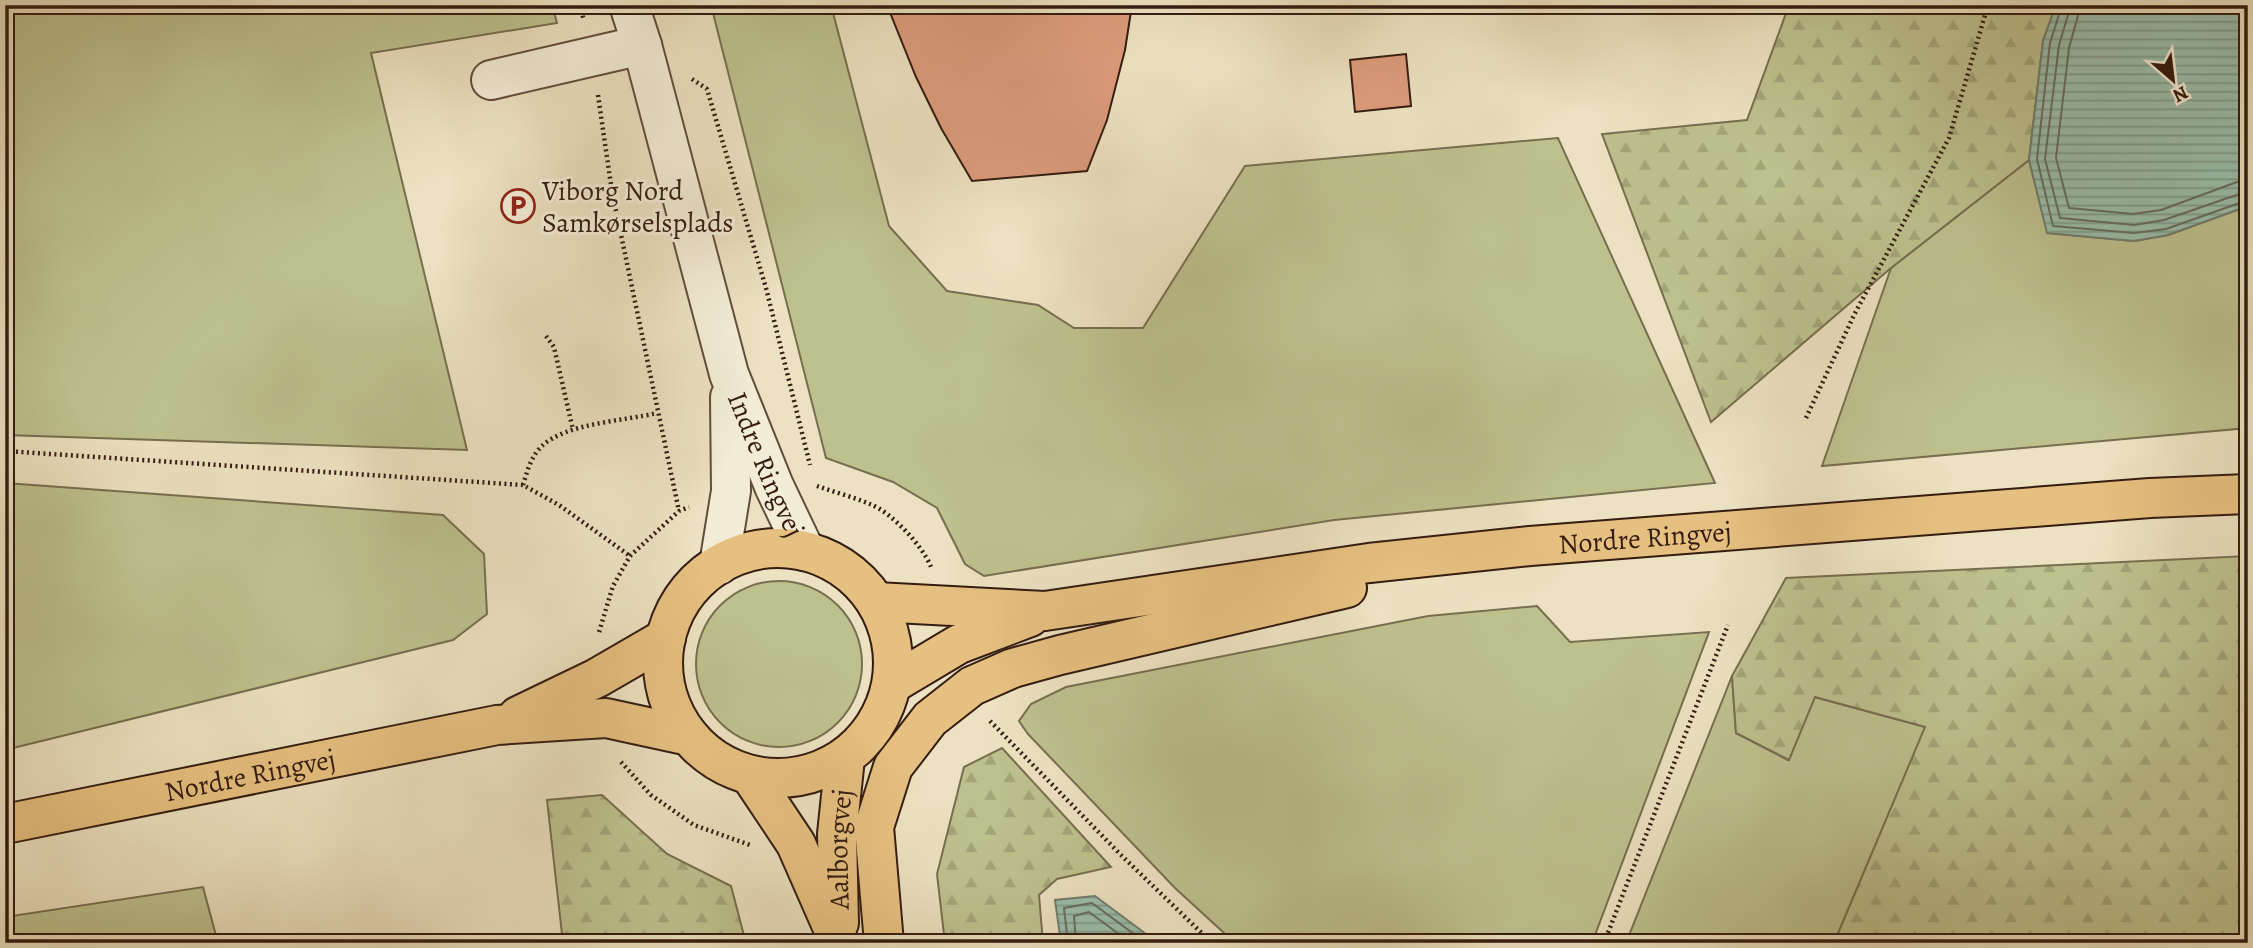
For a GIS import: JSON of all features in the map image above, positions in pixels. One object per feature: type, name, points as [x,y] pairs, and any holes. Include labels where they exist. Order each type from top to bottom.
[{"type":"main road","name":"Nordre Ringvej","points":[[876,602],[1045,611],[1369,563],[1530,546],[2151,498],[2248,494]]},
{"type":"main road","points":[[884,943],[874,827],[893,767],[930,719],[972,686],[1013,668],[1060,655],[1530,546]]},
{"type":"main road","points":[[776,548],[805,551],[833,562],[849,573],[876,602],[890,637],[893,656],[892,684],[882,712],[866,737],[845,758],[804,775],[782,778],[750,775],[727,767],[706,753],[688,736],[675,714],[666,690],[663,664],[666,638],[685,596],[719,565],[746,553],[776,548]]},
{"type":"main road","name":"Nordre Ringvej","points":[[892,684],[959,644],[1045,611]]},
{"type":"main road","name":"Nordre Ringvej","points":[[497,725],[597,678],[666,638]]},
{"type":"main road","name":"Nordre Ringvej","points":[[5,824],[497,725],[606,718],[688,736]]},
{"type":"main road","name":"Aalborgvej","points":[[839,942],[837,834],[845,758]]},
{"type":"main road","name":"Aalborgvej","points":[[750,775],[796,844],[839,942]]},
{"type":"street","name":"Indre Ringvej","points":[[629,5],[729,374],[774,486],[805,551]]},
{"type":"street","points":[[491,80],[642,45]]},
{"type":"street","name":"Indre Ringvej","points":[[719,565],[731,491],[729,374]]},
{"type":"path","points":[[580,5],[612,192],[679,511]]},
{"type":"path","points":[[1806,418],[1854,315],[1949,138],[1988,5]]},
{"type":"path","points":[[642,45],[707,89],[766,288],[812,473]]},
{"type":"path","points":[[546,336],[554,347],[573,430]]},
{"type":"path","points":[[523,485],[530,463],[540,447],[554,436],[657,413]]},
{"type":"path","points":[[5,451],[523,485],[559,505],[630,556]]},
{"type":"path","points":[[1604,943],[1728,625]]},
{"type":"path","points":[[983,715],[1212,943]]},
{"type":"green space","points":[[5,5],[552,5],[557,23],[371,53],[467,450],[5,435]]},
{"type":"green space","points":[[711,5],[831,5],[889,226],[947,291],[1038,305],[1074,328],[1143,328],[1245,166],[1558,138],[1715,483],[1334,520],[984,576],[965,564],[937,508],[893,482],[826,458]]},
{"type":"green space","points":[[1789,5],[2056,5],[2043,41],[2029,160],[1891,268],[1711,422],[1602,134],[1747,120]]},
{"type":"green space","points":[[2029,160],[2048,233],[2134,241],[2168,235],[2248,206],[2248,428],[1822,466],[1891,268]]},
{"type":"green space","points":[[5,483],[443,515],[484,554],[487,614],[453,640],[5,750]]},
{"type":"green space","points":[[2248,556],[2248,943],[1834,943],[1925,727],[1815,697],[1789,760],[1736,733],[1732,676],[1786,578]]},
{"type":"green space","points":[[779,581],[811,587],[838,605],[856,632],[862,664],[856,696],[838,723],[811,741],[779,747],[747,741],[720,723],[702,696],[696,664],[702,632],[720,605],[747,587]]},
{"type":"green space","points":[[1537,606],[1570,642],[1709,632],[1592,943],[1235,943],[1175,888],[1028,734],[1019,721],[1031,704],[1066,687],[1428,616]]},
{"type":"green space","points":[[1732,676],[1736,733],[1788,760],[1814,697],[1926,727],[1834,943],[1626,943]]},
{"type":"green space","points":[[1002,748],[1111,867],[1057,879],[1039,895],[1043,943],[945,943],[937,874],[964,767]]},
{"type":"green space","points":[[602,795],[667,854],[731,886],[746,943],[563,943],[547,800]]},
{"type":"green space","points":[[203,887],[218,943],[5,943],[5,917]]},
{"type":"water","points":[[2056,5],[2248,5],[2248,206],[2168,235],[2134,241],[2047,233],[2029,160],[2043,41]]},
{"type":"water","points":[[1095,896],[1154,940],[1154,943],[1061,943],[1055,900]]},
{"type":"building","points":[[887,5],[1132,5],[1125,50],[1107,120],[1087,171],[972,181],[941,128],[916,77]]},
{"type":"building","points":[[1406,54],[1411,106],[1355,112],[1350,60]]},
{"type":"place","name":"Viborg Nord Samkørselsplads","points":[[518,206]]}]
